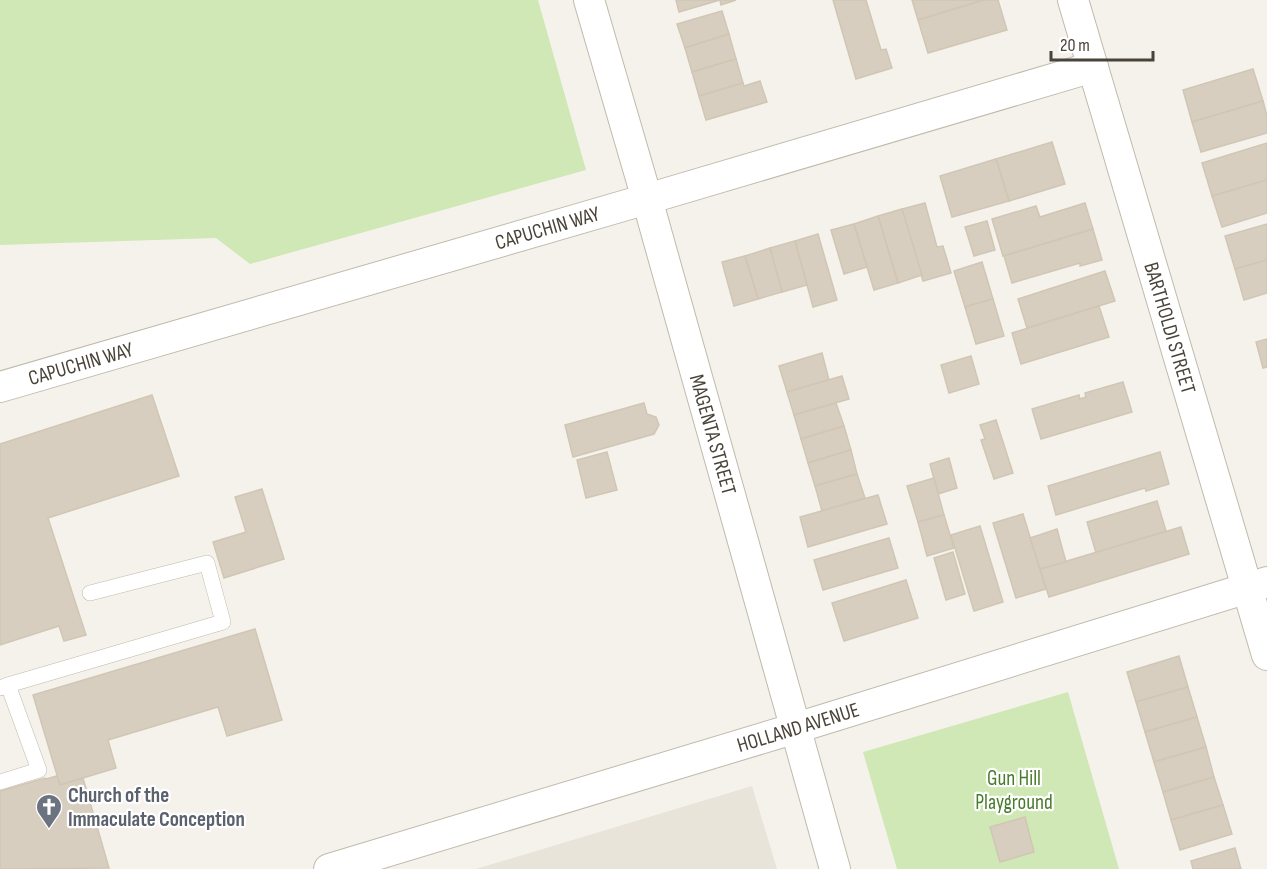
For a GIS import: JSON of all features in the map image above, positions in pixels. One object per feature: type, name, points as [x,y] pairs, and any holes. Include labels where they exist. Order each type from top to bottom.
[{"type":"street","name":"MAGENTA STREET","points":[[589,0],[835,869]]},
{"type":"street","name":"BARTHOLDI STREET","points":[[1073,0],[1257,585],[1267,655]]},
{"type":"street","name":"CAPUCHIN WAY","points":[[0,387],[1093,67]]},
{"type":"street","name":"HOLLAND AVENUE","points":[[329,869],[796,728],[1257,585]]},
{"type":"lane","points":[[0,782],[39,770],[4,686],[223,622],[207,563],[90,593]]},
{"type":"shaded area","points":[[752,786],[777,869],[476,869]]},
{"type":"green space","points":[[0,0],[538,0],[586,170],[250,264],[216,238],[0,245]]},
{"type":"green space","name":"Gun Hill Playground","points":[[1068,692],[1119,869],[897,869],[863,752]]},
{"type":"building","points":[[676,0],[720,0],[679,12]]},
{"type":"building","points":[[720,0],[736,0],[721,5]]},
{"type":"building","points":[[833,0],[866,0],[881,50],[886,49],[892,68],[856,79]]},
{"type":"building","points":[[912,0],[984,0],[918,20]]},
{"type":"building","points":[[984,0],[998,0],[1007,30],[928,53],[918,20]]},
{"type":"building","points":[[722,11],[729,34],[685,48],[677,24]]},
{"type":"building","points":[[729,34],[736,59],[692,72],[685,48]]},
{"type":"building","points":[[736,59],[743,83],[699,96],[692,72]]},
{"type":"building","points":[[1253,69],[1263,101],[1192,122],[1183,90]]},
{"type":"building","points":[[760,81],[767,102],[706,120],[699,96],[743,83],[744,86]]},
{"type":"building","points":[[1263,101],[1267,116],[1267,133],[1201,152],[1192,122]]},
{"type":"building","points":[[1052,142],[1065,184],[1009,201],[996,159]]},
{"type":"building","points":[[1267,143],[1267,180],[1212,196],[1202,163]]},
{"type":"building","points":[[996,159],[1009,201],[952,217],[940,176]]},
{"type":"building","points":[[1267,180],[1267,213],[1222,227],[1212,196]]},
{"type":"building","points":[[925,203],[937,247],[943,246],[951,273],[923,281],[902,209]]},
{"type":"building","points":[[1085,203],[1093,229],[1003,256],[992,219],[1036,206],[1040,217]]},
{"type":"building","points":[[902,209],[922,275],[898,283],[878,216]]},
{"type":"building","points":[[878,216],[898,283],[874,290],[854,224]]},
{"type":"building","points":[[987,221],[995,250],[974,256],[965,227]]},
{"type":"building","points":[[854,224],[867,267],[844,274],[831,230]]},
{"type":"building","points":[[1267,224],[1267,260],[1235,269],[1225,236]]},
{"type":"building","points":[[1093,229],[1102,260],[1080,266],[1080,263],[1012,283],[1004,256]]},
{"type":"building","points":[[818,234],[837,300],[813,307],[795,241]]},
{"type":"building","points":[[795,241],[807,285],[782,292],[770,248]]},
{"type":"building","points":[[770,248],[782,292],[758,299],[745,256]]},
{"type":"building","points":[[745,256],[758,299],[734,306],[722,262]]},
{"type":"building","points":[[1267,260],[1267,293],[1244,300],[1235,269]]},
{"type":"building","points":[[982,262],[993,299],[965,307],[954,271]]},
{"type":"building","points":[[1105,271],[1115,301],[1027,328],[1018,299]]},
{"type":"building","points":[[993,299],[1004,336],[976,344],[965,307]]},
{"type":"building","points":[[1099,306],[1109,337],[1021,364],[1012,333]]},
{"type":"building","points":[[1267,339],[1267,367],[1263,368],[1256,342]]},
{"type":"building","points":[[822,353],[829,380],[787,392],[779,366]]},
{"type":"building","points":[[971,356],[979,384],[949,393],[941,365]]},
{"type":"building","points":[[842,376],[849,399],[794,415],[787,392]]},
{"type":"building","points":[[1123,382],[1132,412],[1041,439],[1032,409],[1079,395],[1080,399],[1086,397],[1085,393]]},
{"type":"building","points":[[152,395],[179,476],[48,518],[86,635],[64,641],[59,626],[0,645],[0,444]]},
{"type":"building","points":[[644,403],[647,414],[656,417],[659,425],[654,434],[573,457],[565,425]]},
{"type":"building","points":[[836,403],[844,426],[801,439],[794,415]]},
{"type":"building","points":[[996,420],[1013,473],[994,479],[981,440],[985,439],[980,425]]},
{"type":"building","points":[[844,426],[851,450],[808,463],[801,439]]},
{"type":"building","points":[[851,450],[857,474],[815,486],[808,463]]},
{"type":"building","points":[[607,452],[617,490],[586,498],[577,460]]},
{"type":"building","points":[[1160,452],[1169,484],[1146,491],[1145,488],[1056,515],[1048,486]]},
{"type":"building","points":[[949,458],[957,488],[938,494],[930,464]]},
{"type":"building","points":[[857,474],[865,498],[822,511],[815,486]]},
{"type":"building","points":[[934,478],[944,515],[918,522],[907,486]]},
{"type":"building","points":[[262,489],[284,559],[224,578],[213,542],[246,532],[235,497]]},
{"type":"building","points":[[878,495],[887,524],[808,547],[800,517]]},
{"type":"building","points":[[1157,501],[1166,531],[1096,553],[1087,522]]},
{"type":"building","points":[[1023,514],[1046,589],[1016,598],[993,523]]},
{"type":"building","points":[[944,515],[954,548],[927,556],[918,522]]},
{"type":"building","points":[[980,526],[1003,602],[974,611],[951,535]]},
{"type":"building","points":[[1181,527],[1189,554],[1049,597],[1040,569]]},
{"type":"building","points":[[1057,529],[1066,562],[1040,569],[1030,538]]},
{"type":"building","points":[[889,538],[898,568],[823,590],[814,560]]},
{"type":"building","points":[[953,552],[965,594],[946,600],[934,558]]},
{"type":"building","points":[[906,580],[918,618],[844,641],[832,603]]},
{"type":"building","points":[[255,629],[282,720],[227,736],[218,707],[108,740],[116,768],[60,785],[33,695]]},
{"type":"building","points":[[1179,656],[1188,687],[1136,702],[1127,672]]},
{"type":"building","points":[[1188,687],[1197,717],[1145,732],[1136,702]]},
{"type":"building","points":[[1197,717],[1206,747],[1154,762],[1145,732]]},
{"type":"building","points":[[1206,747],[1214,777],[1163,792],[1154,762]]},
{"type":"building","name":"Church of the Immaculate Conception","points":[[57,776],[60,785],[83,778],[109,868],[0,869],[0,791]]},
{"type":"building","points":[[1214,777],[1223,805],[1171,820],[1163,792]]},
{"type":"building","points":[[1223,805],[1232,834],[1180,850],[1171,820]]},
{"type":"building","points":[[1025,817],[1034,852],[1000,862],[990,827]]},
{"type":"building","points":[[1235,848],[1241,869],[1193,869],[1191,861]]},
{"type":"place","name":"Church of the Immaculate Conception","points":[[49,830]]}]
